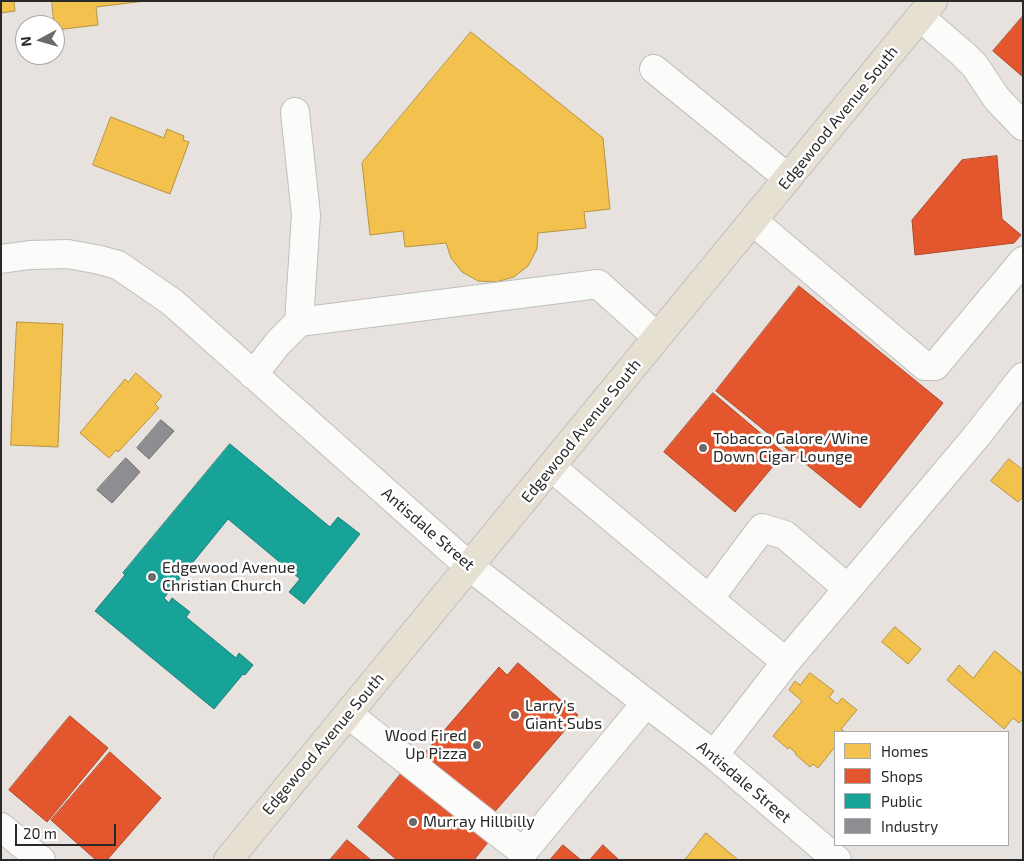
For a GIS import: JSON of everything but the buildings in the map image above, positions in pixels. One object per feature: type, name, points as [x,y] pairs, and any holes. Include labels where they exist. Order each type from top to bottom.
[{"type":"main road","name":"Edgewood Avenue South","points":[[228,860],[927,9]]},
{"type":"street","points":[[927,9],[975,66],[997,99],[1023,126]]},
{"type":"street","points":[[654,69],[788,178]]},
{"type":"street","points":[[295,112],[306,216],[299,322]]},
{"type":"street","points":[[753,221],[925,366],[934,366],[1023,261]]},
{"type":"street","name":"Antisdale Street","points":[[1,258],[68,254],[100,260],[118,265],[172,302],[470,566],[714,755],[838,860]]},
{"type":"street","points":[[253,375],[278,343],[299,322],[598,284],[657,337]]},
{"type":"street","points":[[714,755],[786,662],[975,438],[1023,377]]},
{"type":"street","points":[[551,467],[786,662]]},
{"type":"street","points":[[710,599],[762,528],[785,535],[847,588]]},
{"type":"street","points":[[348,714],[523,852],[646,703]]},
{"type":"street","points":[[1,827],[41,860]]},
{"type":"place","name":"Tobacco Galore/Wine Down Cigar Lounge","points":[[703,448]]},
{"type":"place","name":"Edgewood Avenue Christian Church","points":[[152,577]]},
{"type":"place","name":"Larry's Giant Subs","points":[[515,715]]},
{"type":"place","name":"Wood Fired Up Pizza","points":[[477,745]]},
{"type":"place","name":"Murray Hillbilly","points":[[413,822]]}]
